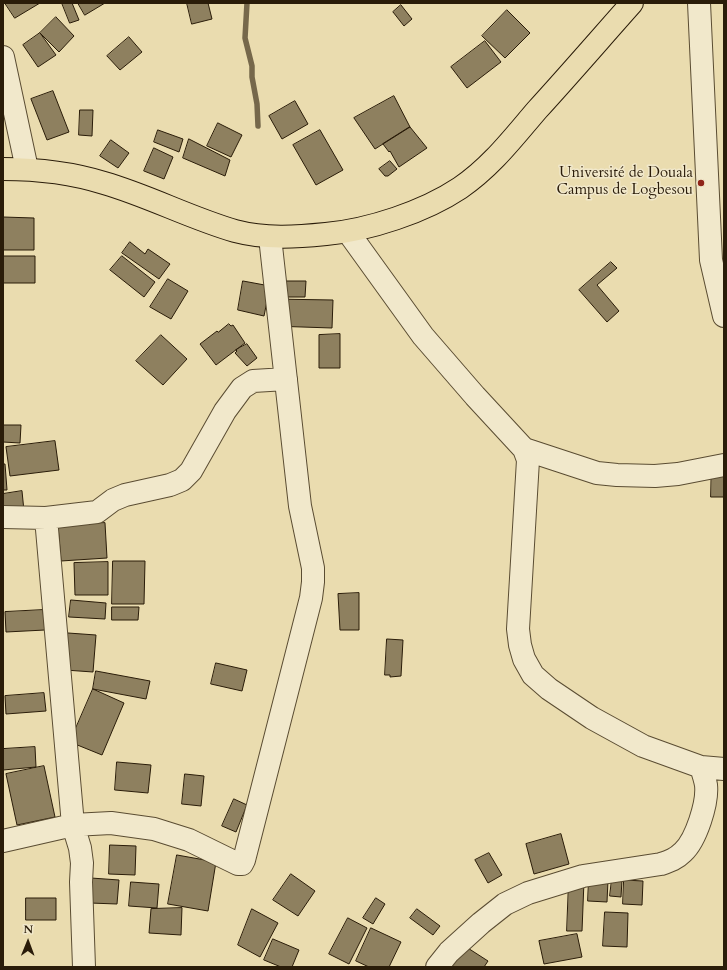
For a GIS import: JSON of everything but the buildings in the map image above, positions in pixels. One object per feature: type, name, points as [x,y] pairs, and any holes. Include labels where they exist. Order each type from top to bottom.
[{"type":"main road","points":[[3,169],[27,169],[66,174],[104,183],[236,231],[270,237],[308,236],[348,232],[388,221],[424,207],[460,188],[491,163],[632,3]]},
{"type":"street","points":[[698,3],[711,260],[724,316]]},
{"type":"street","points":[[3,57],[27,169]]},
{"type":"street","points":[[348,232],[423,336],[474,396],[524,449],[528,460],[518,629],[524,660],[533,675],[549,689],[592,718],[643,746],[701,767],[724,769]]},
{"type":"street","points":[[3,841],[73,825],[111,823],[154,829],[189,840],[238,864],[242,864],[244,860],[314,582],[313,568],[300,506],[270,237]]},
{"type":"street","points":[[3,517],[46,518],[97,512],[113,500],[124,495],[170,486],[182,480],[191,471],[224,411],[242,388],[253,381],[286,379]]},
{"type":"street","points":[[524,449],[597,473],[618,476],[655,476],[678,474],[724,465]]},
{"type":"street","points":[[46,518],[73,825],[80,848],[82,863],[81,882],[84,967]]},
{"type":"street","points":[[437,967],[449,952],[481,923],[505,904],[522,896],[583,876],[661,864],[674,860],[684,851],[691,841],[701,817],[705,800],[706,785],[701,767]]},
{"type":"waterway","points":[[247,3],[245,38],[252,66],[258,126]]},
{"type":"place","name":"Université de Douala Campus de Logbesou","points":[[701,183]]}]
